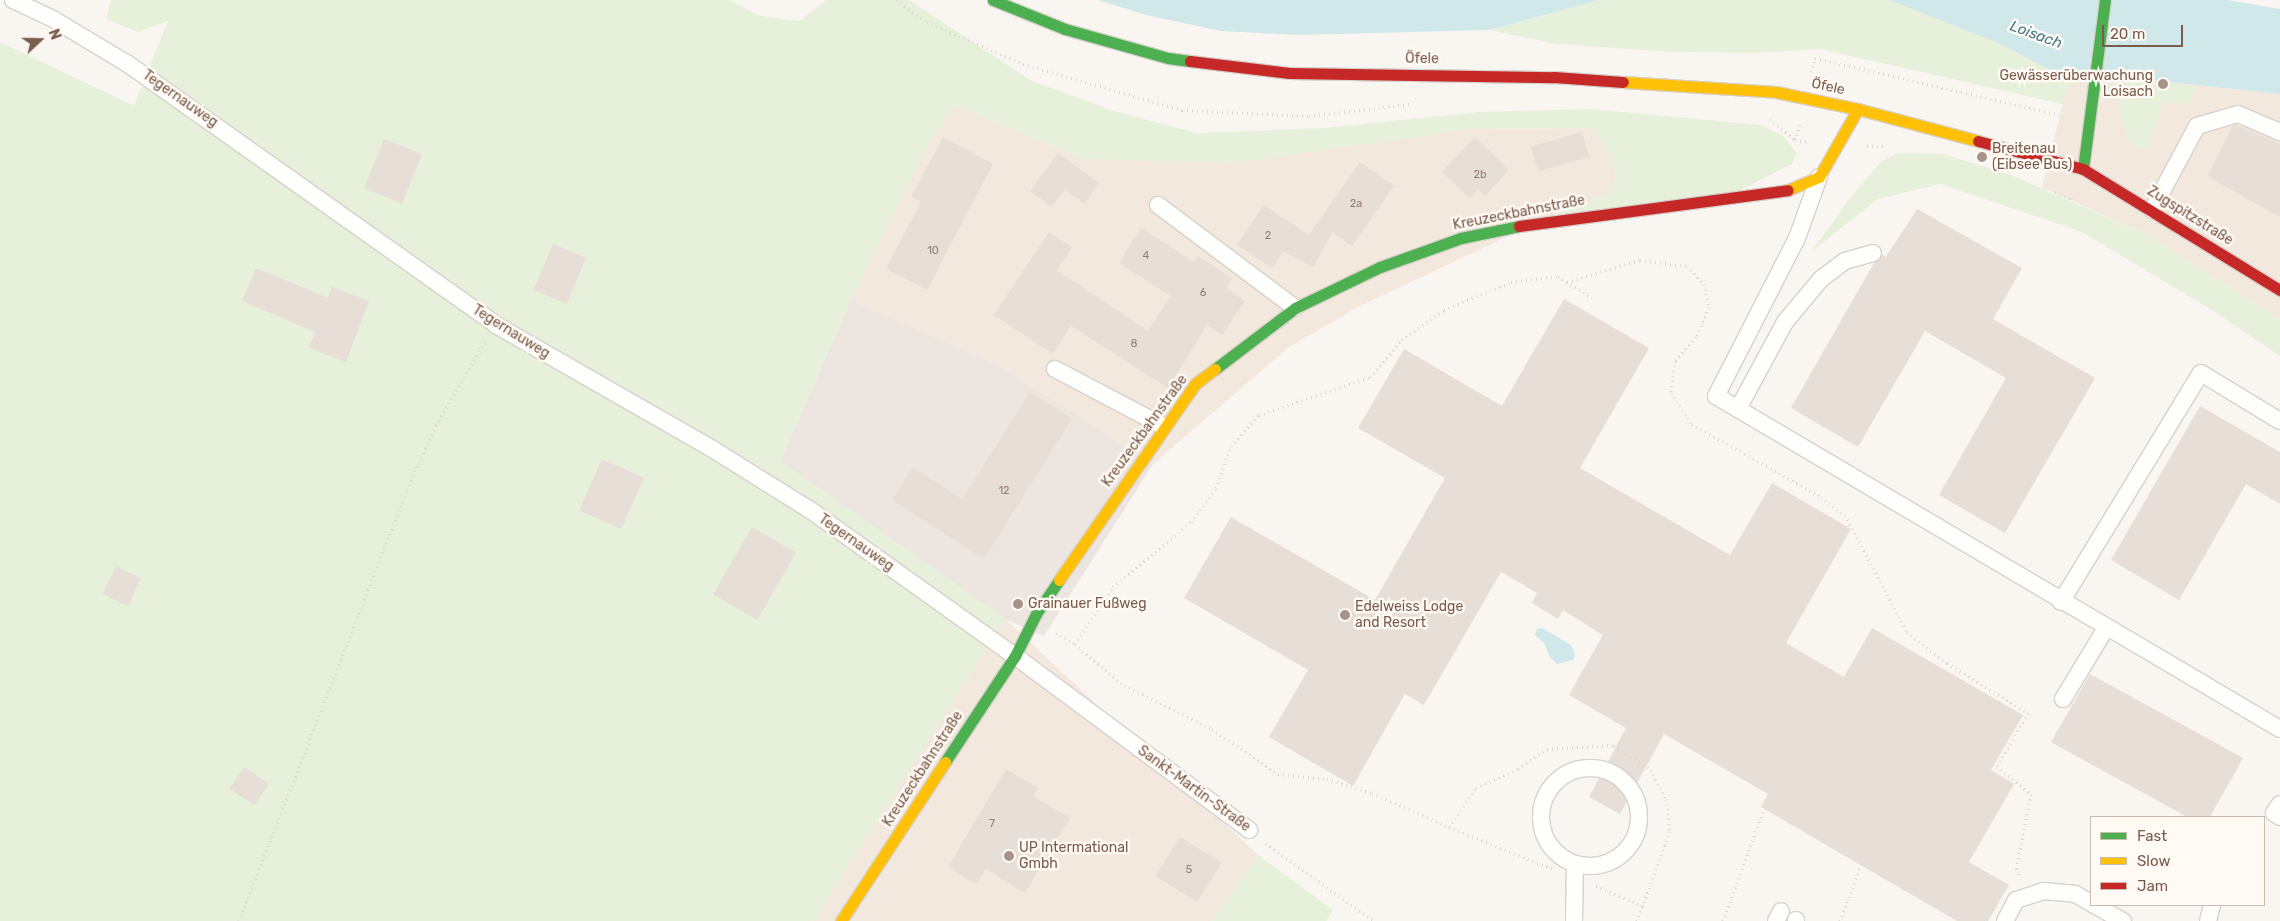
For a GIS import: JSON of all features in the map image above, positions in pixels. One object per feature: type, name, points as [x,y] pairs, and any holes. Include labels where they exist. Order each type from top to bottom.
[{"type":"street","name":"Öfele","points":[[993,0],[1065,29],[1168,58],[1289,73],[1583,79],[1776,92],[1858,108],[2083,169]]},
{"type":"street","points":[[2083,169],[2093,109],[2105,0]]},
{"type":"street","points":[[1819,177],[1858,108]]},
{"type":"street","name":"Zugspitzstraße","points":[[2083,169],[2280,290]]},
{"type":"street","name":"Kreuzeckbahnstraße","points":[[841,921],[1015,656],[1034,618],[1163,426],[1195,384],[1295,308],[1380,267],[1461,238],[1540,221],[1785,191],[1819,177]]},
{"type":"lane","name":"Tegernauweg","points":[[13,0],[53,19],[128,64],[496,325],[714,450],[810,510],[1015,656]]},
{"type":"lane","points":[[2152,210],[2197,126],[2238,114],[2280,132]]},
{"type":"lane","points":[[1819,177],[1797,238],[1716,396],[2061,602],[2280,729]]},
{"type":"lane","points":[[1158,204],[1295,308]]},
{"type":"lane","points":[[1738,409],[1785,322],[1821,279],[1845,261],[1873,253]]},
{"type":"lane","points":[[1056,369],[1163,426]]},
{"type":"lane","points":[[2061,602],[2202,373],[2280,421]]},
{"type":"lane","points":[[2063,699],[2106,628]]},
{"type":"lane","name":"Sankt-Martin-Straße","points":[[1015,656],[1250,830]]},
{"type":"lane","points":[[1574,870],[1606,864],[1625,850],[1637,831],[1639,815],[1636,800],[1616,775],[1602,769],[1586,768],[1570,772],[1556,781],[1546,795],[1541,811],[1542,828],[1548,843],[1574,870],[1574,921]]},
{"type":"lane","points":[[2280,804],[2274,813],[2280,817]]},
{"type":"lane","points":[[2005,921],[2016,900],[2044,891],[2074,894],[2090,902]]},
{"type":"lane","points":[[2097,906],[2123,921]]},
{"type":"lane","points":[[2208,921],[2212,906]]},
{"type":"path","points":[[1795,140],[1807,98],[1815,58],[2091,122]]},
{"type":"path","points":[[1567,282],[1640,260],[1687,266],[1704,284],[1709,307],[1696,336],[1675,362],[1671,393],[1692,424],[1820,497],[1845,515],[1907,632],[1947,663],[2028,713],[1997,766],[2032,794],[2016,869],[2027,896]]},
{"type":"path","points":[[1075,644],[1113,587],[1191,522],[1216,488],[1231,446],[1259,415],[1370,377],[1402,340],[1444,310],[1511,282],[1558,276],[1592,298]]},
{"type":"path","points":[[239,921],[407,490],[459,382],[496,325]]},
{"type":"path","points":[[1034,618],[1075,644],[1120,683],[1212,730],[1278,774],[1327,779],[1372,793],[1449,827],[1574,870],[1643,906]]},
{"type":"path","points":[[1449,827],[1476,788],[1518,769],[1547,749],[1614,745],[1651,770],[1666,799],[1670,832],[1637,921]]},
{"type":"path","points":[[1723,921],[1764,808]]},
{"type":"path","name":"Sankt-Martin-Straße","points":[[1250,830],[1373,921]]},
{"type":"path","points":[[1840,921],[1861,865]]},
{"type":"shaded area","points":[[2122,77],[2280,94],[2280,320],[2147,235],[2042,187],[2069,80]]},
{"type":"shaded area","points":[[955,105],[1083,159],[1472,129],[1592,128],[1611,157],[1616,176],[1611,193],[1540,221],[1358,307],[1289,347],[1153,464],[1000,366],[851,300],[928,144]]},
{"type":"shaded area","points":[[851,300],[1000,366],[1153,464],[1044,636],[1005,619],[780,461]]},
{"type":"shaded area","points":[[1005,619],[1258,855],[1211,921],[813,921]]},
{"type":"green space","points":[[111,0],[730,0],[759,16],[800,21],[826,0],[909,0],[1030,80],[1111,110],[1196,133],[1323,128],[1480,112],[1590,109],[1762,125],[1783,136],[1797,153],[1792,164],[1719,201],[1541,221],[1611,193],[1616,176],[1611,157],[1592,128],[1472,129],[1233,163],[1083,159],[955,105],[928,144],[851,300],[780,461],[1005,619],[813,921],[0,921],[0,42],[134,106],[168,21],[138,32],[106,19]]},
{"type":"green space","points":[[1599,0],[1889,0],[2000,44],[2069,80],[2063,104],[1820,49],[1753,53],[1673,52],[1557,44],[1489,30]]},
{"type":"green space","points":[[2121,81],[2196,86],[2189,104],[2162,102],[2147,152],[2129,143],[2120,114]]},
{"type":"green space","points":[[1897,153],[1943,154],[2011,175],[2147,235],[2280,320],[2280,356],[2212,310],[2082,232],[1940,184],[1878,199],[1812,251],[1853,194],[1881,162]]},
{"type":"green space","points":[[1258,855],[1333,910],[1326,921],[1211,921]]},
{"type":"water","points":[[1098,0],[1599,0],[1489,30],[1298,35],[1221,31],[1146,15]]},
{"type":"water","name":"Loisach","points":[[1889,0],[2227,0],[2280,9],[2280,94],[2122,77],[2069,80],[2000,44]]},
{"type":"water","points":[[1542,628],[1571,645],[1575,653],[1573,660],[1557,664],[1550,657],[1544,643],[1535,635],[1537,629]]},
{"type":"building","points":[[2237,125],[2280,144],[2280,217],[2207,176],[2232,126]]},
{"type":"building","points":[[1582,132],[1589,157],[1538,172],[1531,147]]},
{"type":"building","points":[[943,137],[993,164],[927,290],[886,269],[921,202],[911,197]]},
{"type":"building","points":[[1475,137],[1509,170],[1485,196],[1478,189],[1469,198],[1442,172]]},
{"type":"building","points":[[384,139],[422,154],[402,203],[364,188]]},
{"type":"building","points":[[1058,153],[1099,183],[1084,204],[1065,189],[1052,207],[1030,191]]},
{"type":"building","points":[[1360,162],[1394,186],[1352,246],[1332,232],[1313,267],[1283,251],[1272,268],[1237,245],[1264,205],[1309,235]]},
{"type":"building","points":[[1917,209],[2022,268],[1993,319],[2095,378],[2005,533],[1939,495],[2006,378],[1925,331],[1858,447],[1791,408],[1874,263],[1883,255],[1886,257]]},
{"type":"building","points":[[1141,228],[1194,262],[1198,256],[1232,278],[1226,288],[1245,301],[1222,335],[1207,325],[1168,388],[1071,326],[1053,354],[994,315],[1049,232],[1072,247],[1057,270],[1148,331],[1171,296],[1119,263]]},
{"type":"building","points":[[553,244],[586,258],[567,304],[533,290]]},
{"type":"building","points":[[256,268],[328,298],[332,287],[369,301],[346,362],[309,348],[315,332],[242,301]]},
{"type":"building","name":"Edelweiss Lodge and Resort","points":[[1564,299],[1649,348],[1580,468],[1730,555],[1772,483],[1851,529],[1786,643],[1844,677],[1872,628],[2023,715],[1991,770],[2014,784],[1969,862],[2009,885],[1988,921],[1957,921],[1761,807],[1768,794],[1664,734],[1620,814],[1589,797],[1626,728],[1569,695],[1603,635],[1563,610],[1558,619],[1532,603],[1537,593],[1501,572],[1424,705],[1405,694],[1353,786],[1269,737],[1308,670],[1184,598],[1231,517],[1375,600],[1445,478],[1358,428],[1404,349],[1502,406]]},
{"type":"building","points":[[1030,392],[1072,419],[984,559],[892,500],[913,467],[962,499]]},
{"type":"building","points":[[2200,406],[2280,452],[2280,504],[2246,484],[2179,600],[2111,560]]},
{"type":"building","points":[[602,459],[644,478],[621,529],[579,510]]},
{"type":"building","points":[[752,527],[796,552],[757,620],[713,595]]},
{"type":"building","points":[[116,566],[141,578],[128,606],[102,594]]},
{"type":"building","points":[[2090,674],[2243,758],[2211,816],[2185,816],[2051,742]]},
{"type":"building","points":[[244,767],[269,784],[254,805],[229,789]]},
{"type":"building","points":[[1006,769],[1038,788],[1033,796],[1070,818],[1025,893],[986,869],[976,884],[948,867]]},
{"type":"building","points":[[1180,837],[1222,863],[1197,902],[1156,876]]},
{"type":"traffic: fast","points":[[993,0],[1065,29],[1168,58],[1190,61]]},
{"type":"traffic: fast","points":[[2083,169],[2105,0]]},
{"type":"traffic: fast","points":[[1215,369],[1295,308],[1380,267],[1461,238],[1519,226]]},
{"type":"traffic: fast","points":[[945,762],[1015,656],[1036,614],[1059,580]]},
{"type":"traffic: slow","points":[[1623,82],[1776,92],[1858,109],[1978,141]]},
{"type":"traffic: slow","points":[[1788,190],[1819,177],[1858,109]]},
{"type":"traffic: slow","points":[[1059,580],[1195,384],[1215,369]]},
{"type":"traffic: slow","points":[[841,921],[945,762]]},
{"type":"traffic: jam","points":[[1190,61],[1289,73],[1554,77],[1623,82]]},
{"type":"traffic: jam","points":[[1978,141],[2083,169],[2280,290]]},
{"type":"traffic: jam","points":[[1519,226],[1788,190]]},
{"type":"place","name":"Gewässerüberwachung Loisach","points":[[2163,84]]},
{"type":"place","name":"Breitenau (Eibsee Bus)","points":[[1982,157]]},
{"type":"place","name":"Grainauer Fußweg","points":[[1018,604]]},
{"type":"place","name":"Edelweiss Lodge and Resort","points":[[1345,615]]},
{"type":"place","name":"UP Intermational Gmbh","points":[[1009,856]]}]
